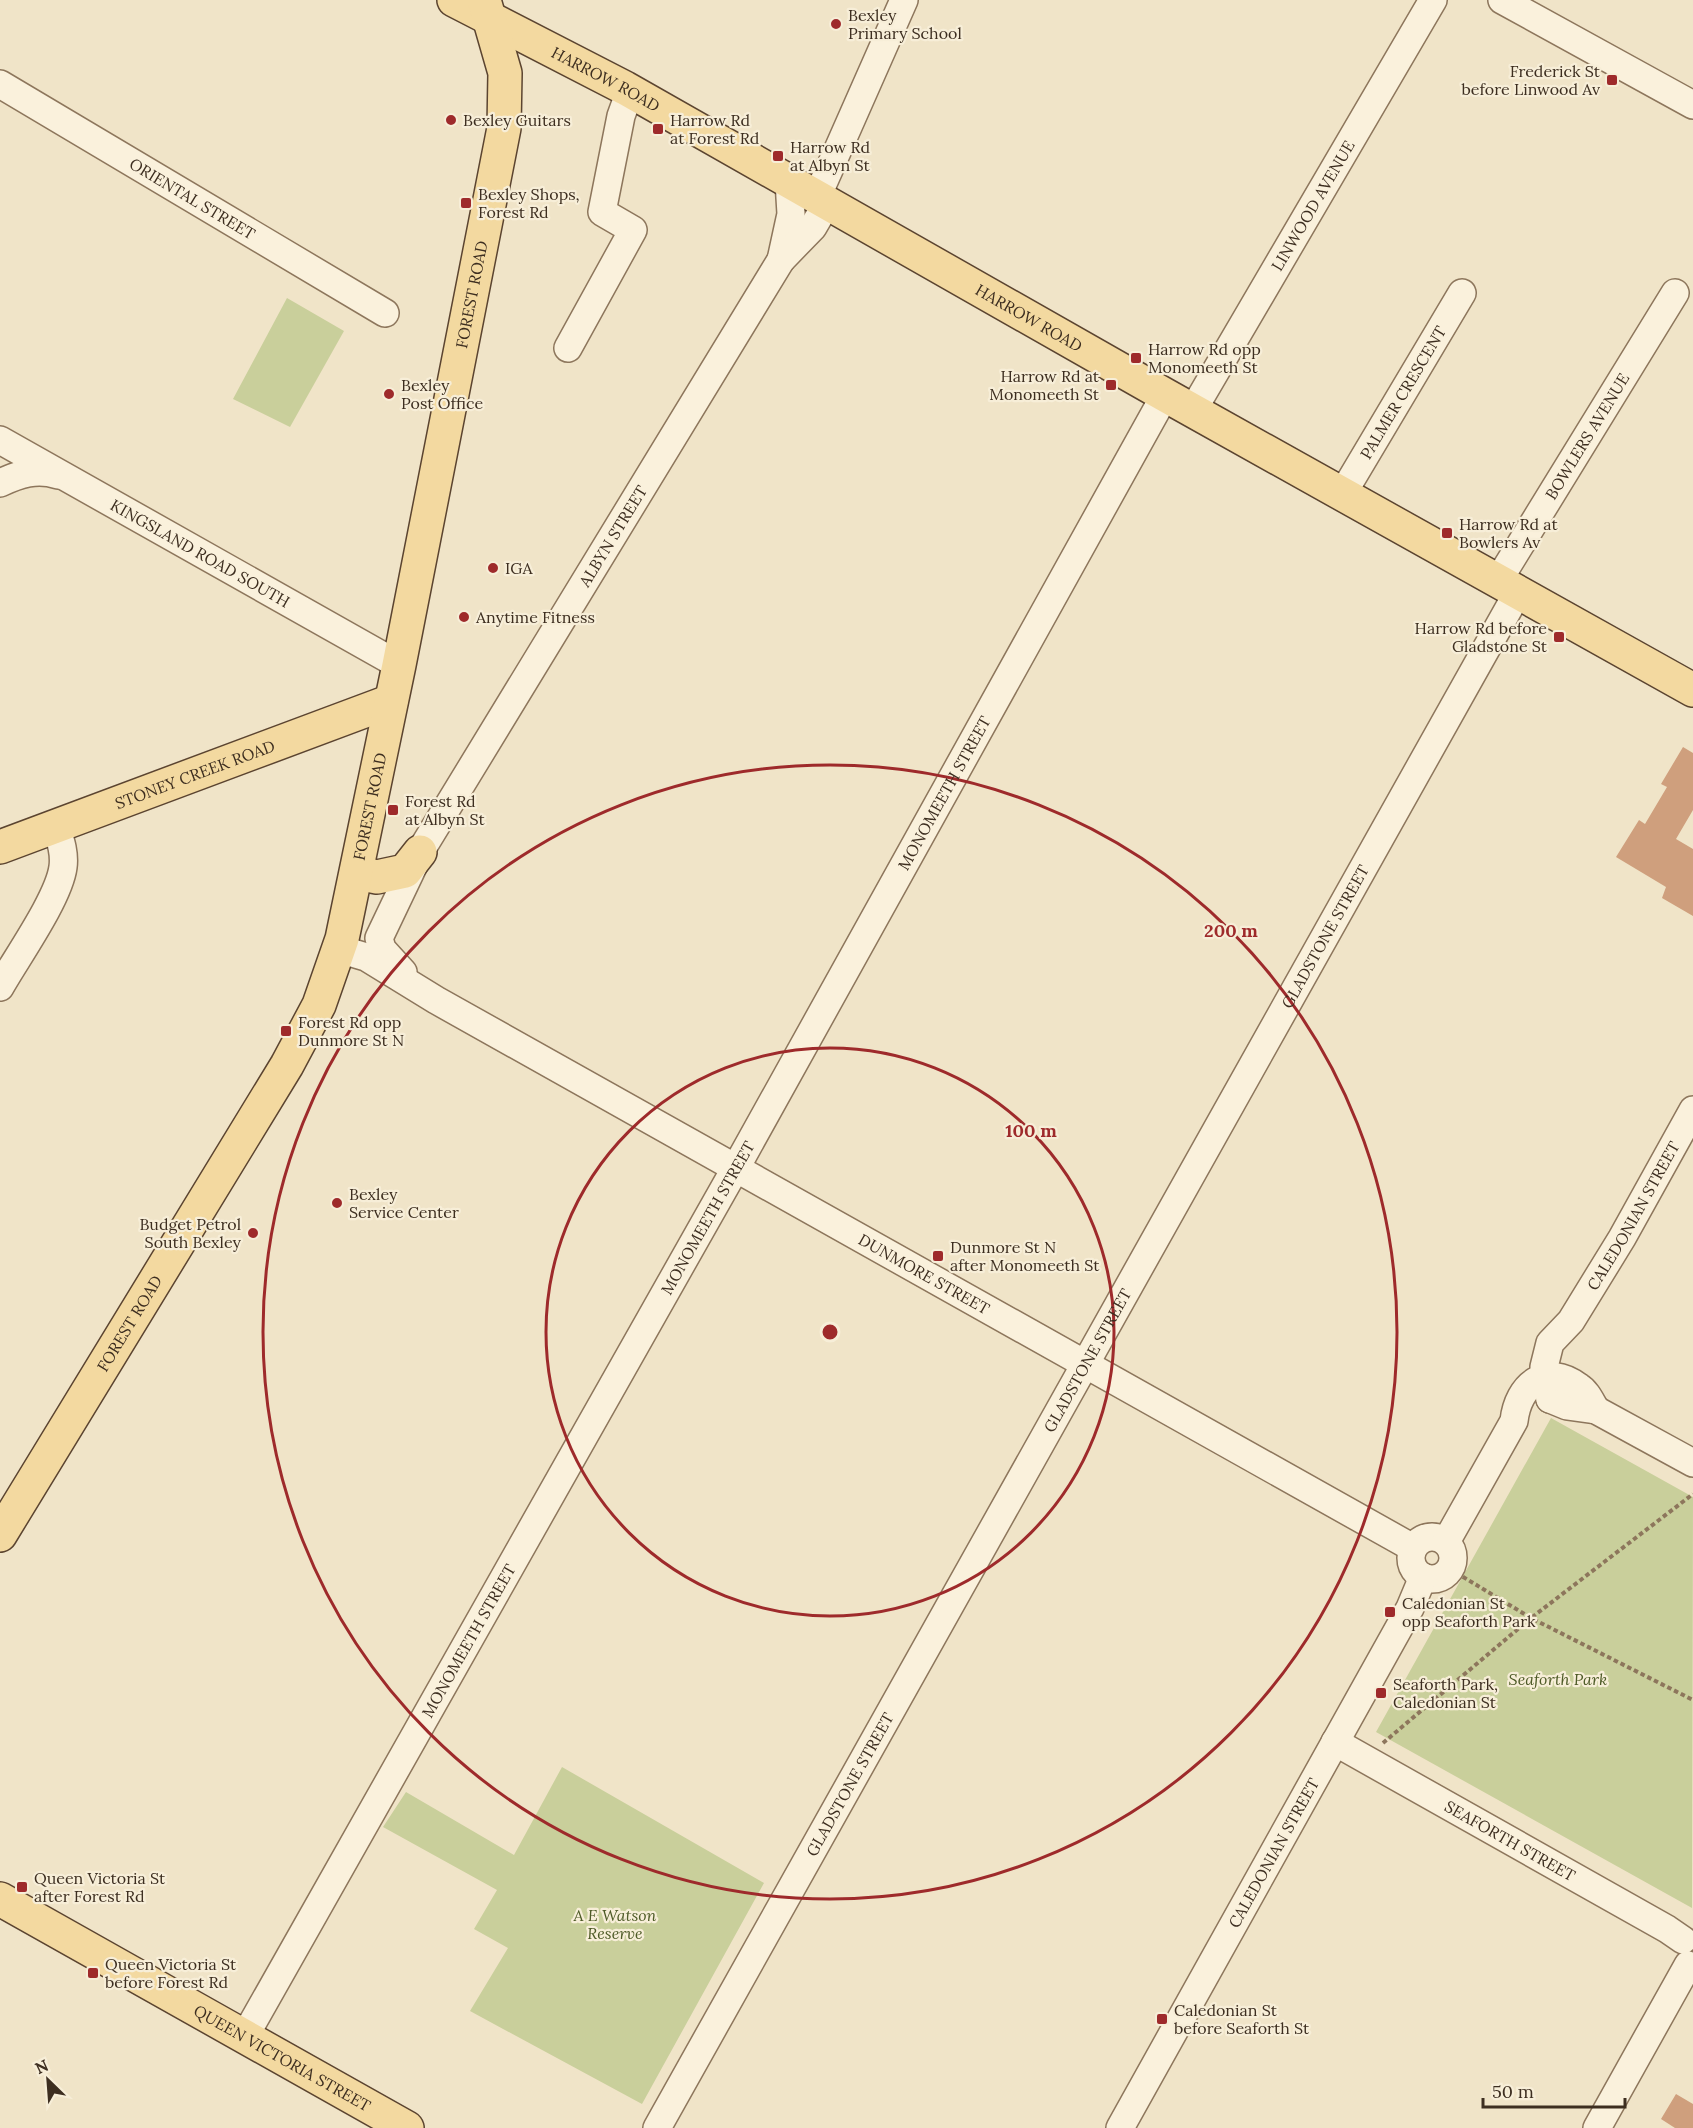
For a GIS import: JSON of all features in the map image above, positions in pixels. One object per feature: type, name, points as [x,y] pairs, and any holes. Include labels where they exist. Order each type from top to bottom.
[{"type":"main road","name":"HARROW ROAD","points":[[454,0],[486,9],[1165,395],[1693,690]]},
{"type":"main road","name":"FOREST ROAD","points":[[4,1518],[287,1065],[319,1005],[337,957],[359,862],[399,664],[504,128],[505,73],[486,9]]},
{"type":"main road","name":"STONEY CREEK ROAD","points":[[0,847],[391,701]]},
{"type":"main road","points":[[359,862],[396,858],[420,852]]},
{"type":"main road","name":"QUEEN VICTORIA STREET","points":[[0,1899],[407,2128]]},
{"type":"street","points":[[811,193],[904,0]]},
{"type":"street","name":"LINWOOD AVENUE","points":[[1193,410],[1433,0]]},
{"type":"street","points":[[1503,0],[1693,105]]},
{"type":"street","name":"ORIENTAL STREET","points":[[0,84],[385,313]]},
{"type":"street","points":[[568,348],[633,230],[602,212],[621,116],[630,91]]},
{"type":"street","name":"ALBYN STREET","points":[[781,260],[791,214],[811,193]]},
{"type":"street","name":"ALBYN STREET","points":[[379,938],[420,852],[781,260],[813,226],[811,193]]},
{"type":"street","name":"PALMER CRESCENT","points":[[1343,493],[1462,293]]},
{"type":"street","name":"BOWLERS AVENUE","points":[[1508,587],[1675,293]]},
{"type":"street","name":"MONOMEETH STREET","points":[[245,2036],[735,1169],[1165,395]]},
{"type":"street","name":"KINGSLAND ROAD SOUTH","points":[[0,440],[399,664]]},
{"type":"street","points":[[0,483],[22,474],[44,471],[73,481]]},
{"type":"street","name":"GLADSTONE STREET","points":[[657,2128],[1085,1365],[1508,587]]},
{"type":"street","points":[[0,987],[58,888],[64,866],[62,845],[56,826]]},
{"type":"street","name":"DUNMORE STREET","points":[[379,938],[382,949],[390,958],[435,1000]]},
{"type":"street","name":"DUNMORE STREET","points":[[337,957],[371,980],[402,985],[435,1000],[1413,1548]]},
{"type":"street","name":"CALEDONIAN STREET","points":[[1553,1382],[1545,1355],[1550,1343],[1571,1321],[1622,1238],[1693,1110]]},
{"type":"street","points":[[1446,1542],[1514,1421],[1516,1403],[1529,1386],[1553,1382],[1582,1389],[1596,1410],[1693,1463]]},
{"type":"street","points":[[1428,1537],[1446,1542],[1453,1558],[1450,1569],[1435,1579],[1423,1577],[1417,1573],[1411,1562],[1413,1548],[1428,1537]]},
{"type":"street","name":"CALEDONIAN STREET","points":[[1120,2128],[1410,1608],[1423,1577]]},
{"type":"street","name":"SEAFORTH STREET","points":[[1335,1742],[1667,1929],[1689,1952]]},
{"type":"street","points":[[1597,2128],[1689,1952]]},
{"type":"path","points":[[1383,1743],[1531,1618],[1693,1494]]},
{"type":"path","points":[[1450,1569],[1531,1618],[1693,1700]]},
{"type":"green space","points":[[287,298],[344,331],[290,427],[233,399]]},
{"type":"green space","name":"Seaforth Park","points":[[1551,1418],[1693,1497],[1692,1908],[1376,1732]]},
{"type":"green space","name":"A E Watson Reserve","points":[[562,1767],[764,1883],[642,2104],[470,2011],[508,1948],[474,1929],[497,1890],[383,1827],[406,1792],[514,1855]]},
{"type":"building","points":[[1683,747],[1693,753],[1693,810],[1676,839],[1693,849],[1693,916],[1662,898],[1666,887],[1616,857],[1639,820],[1645,824],[1667,787],[1661,784]]},
{"type":"building","points":[[1676,2094],[1693,2104],[1693,2128],[1675,2128],[1661,2119]]},
{"type":"place","name":"Bexley Primary School","points":[[836,24]]},
{"type":"place","name":"Frederick St before Linwood Av","points":[[1612,80]]},
{"type":"place","name":"Bexley Guitars","points":[[451,120]]},
{"type":"place","name":"Harrow Rd at Forest Rd","points":[[658,129]]},
{"type":"place","name":"Harrow Rd at Albyn St","points":[[778,156]]},
{"type":"place","name":"Bexley Shops, Forest Rd","points":[[466,203]]},
{"type":"place","name":"Harrow Rd opp Monomeeth St","points":[[1136,358]]},
{"type":"place","name":"Harrow Rd at Monomeeth St","points":[[1111,385]]},
{"type":"place","name":"Bexley Post Office","points":[[389,394]]},
{"type":"place","name":"Harrow Rd at Bowlers Av","points":[[1447,533]]},
{"type":"place","name":"IGA","points":[[493,568]]},
{"type":"place","name":"Anytime Fitness","points":[[464,617]]},
{"type":"place","name":"Harrow Rd before Gladstone St","points":[[1559,637]]},
{"type":"place","name":"Forest Rd at Albyn St","points":[[393,810]]},
{"type":"place","name":"Forest Rd opp Dunmore St N","points":[[286,1031]]},
{"type":"place","name":"Bexley Service Center","points":[[337,1203]]},
{"type":"place","name":"Budget Petrol South Bexley","points":[[253,1233]]},
{"type":"place","name":"Dunmore St N after Monomeeth St","points":[[938,1256]]},
{"type":"place","name":"Caledonian St opp Seaforth Park","points":[[1390,1612]]},
{"type":"place","name":"Seaforth Park, Caledonian St","points":[[1381,1693]]},
{"type":"place","name":"Queen Victoria St after Forest Rd","points":[[22,1887]]},
{"type":"place","name":"Queen Victoria St before Forest Rd","points":[[93,1973]]},
{"type":"place","name":"Caledonian St before Seaforth St","points":[[1162,2019]]}]
